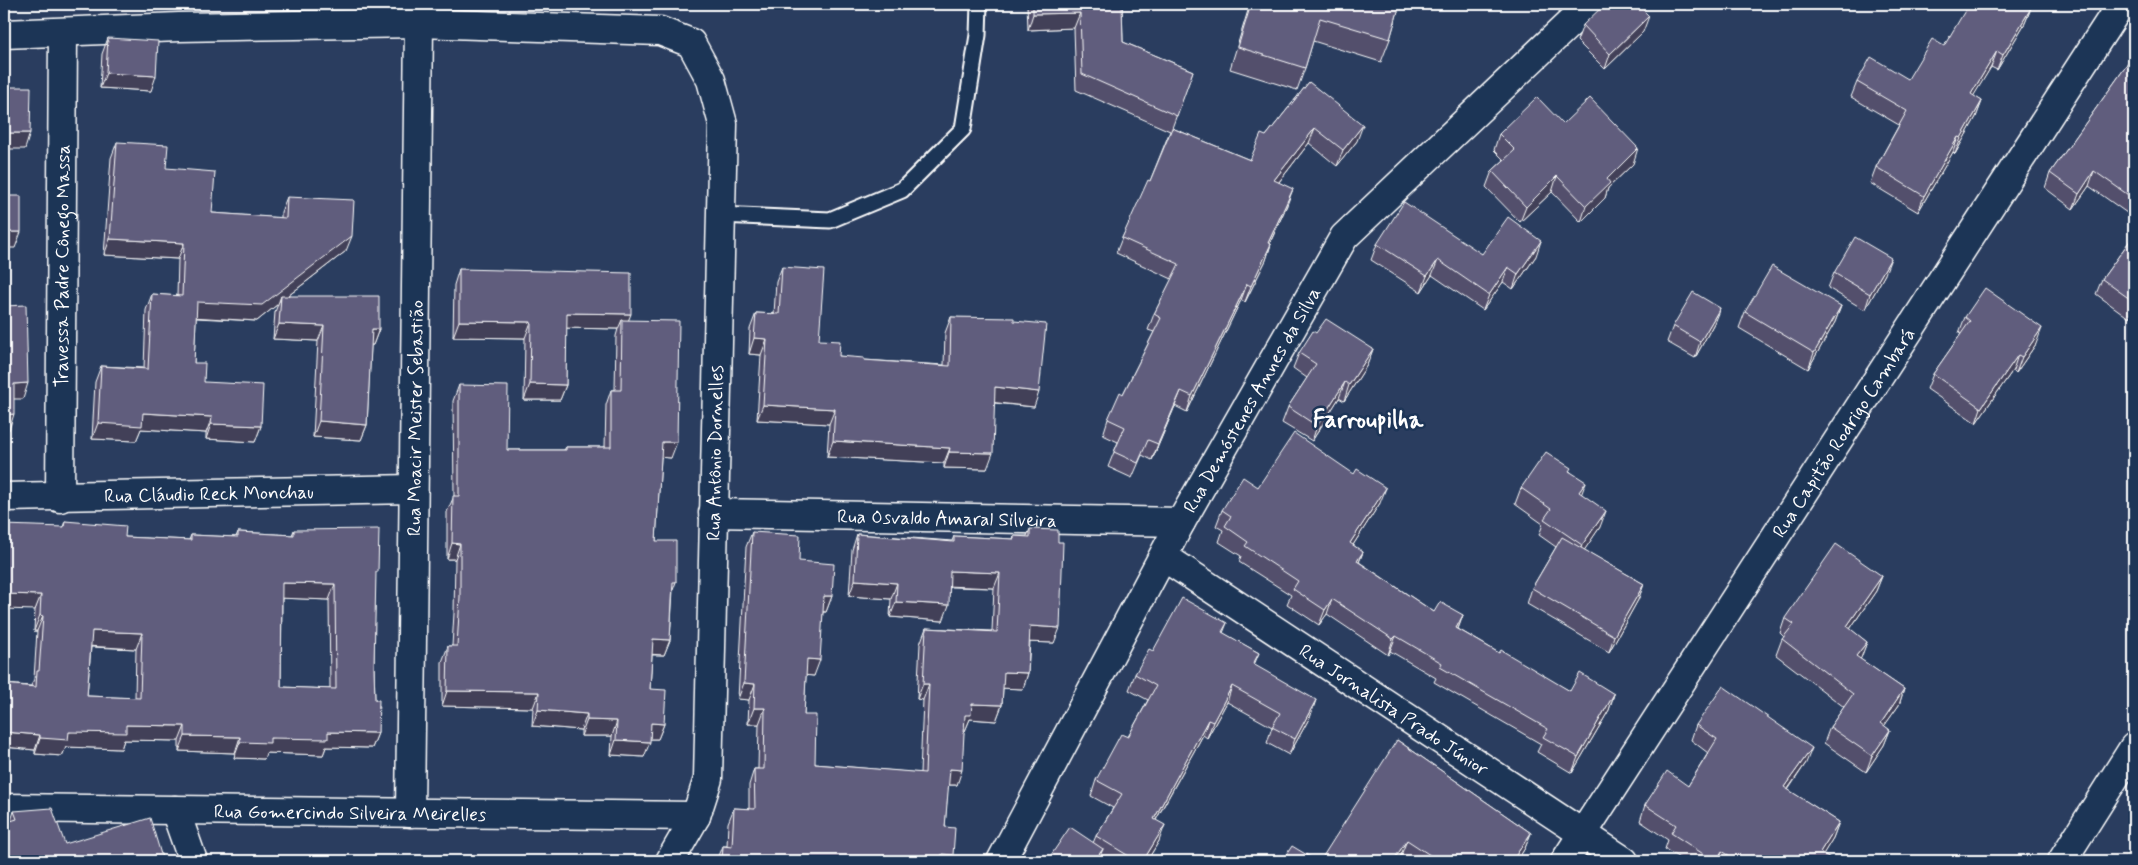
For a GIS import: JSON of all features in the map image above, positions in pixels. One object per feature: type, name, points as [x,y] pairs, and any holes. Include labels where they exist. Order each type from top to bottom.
[{"type":"street","name":"Rua Demóstenes Annes da Silva","points":[[1001,861],[1181,522],[1344,237],[1590,4]]},
{"type":"street","name":"Rua Capitão Rodrigo Cambará","points":[[1566,861],[2121,4]]},
{"type":"street","points":[[2130,4],[2134,6]]},
{"type":"street","name":"Rua Antônio Dornelles","points":[[419,22],[660,31],[692,43],[711,80],[723,124],[708,780],[696,816],[670,861]]},
{"type":"street","points":[[4,34],[62,34],[179,27],[419,22]]},
{"type":"street","name":"Rua Moacir Meister Sebastião","points":[[410,813],[419,22]]},
{"type":"street","name":"Travessa Padre Cônego Massa","points":[[60,498],[62,34]]},
{"type":"street","name":"Rua Cláudio Reck Monchau","points":[[4,497],[60,498],[413,489]]},
{"type":"street","name":"Rua Osvaldo Amaral Silveira","points":[[713,513],[1181,522]]},
{"type":"street","name":"Rua Jornalista Prado Júnior","points":[[1164,557],[1624,861]]},
{"type":"street","points":[[2062,861],[2134,747]]},
{"type":"street","name":"Rua Gomercindo Silveira Meirelles","points":[[4,808],[696,816]]},
{"type":"street","points":[[175,810],[193,861]]},
{"type":"lane","points":[[720,215],[830,220],[902,190],[962,129],[978,35],[979,4]]},
{"type":"building","points":[[1033,4],[1122,4],[1123,42],[1193,71],[1177,116],[1082,74],[1080,13],[1033,14]]},
{"type":"building","points":[[1251,4],[1400,4],[1390,39],[1320,18],[1305,68],[1238,47]]},
{"type":"building","points":[[1605,4],[1637,4],[1649,16],[1610,54],[1583,25]]},
{"type":"building","points":[[1969,4],[2024,4],[2031,8],[2003,55],[1997,51],[1971,94],[1982,101],[1961,138],[1958,137],[1924,196],[1876,167],[1907,111],[1857,82],[1871,57],[1908,79],[1932,39],[1944,46]]},
{"type":"building","points":[[108,38],[158,41],[156,76],[106,73]]},
{"type":"building","points":[[2134,55],[2134,199],[2094,171],[2079,194],[2050,173]]},
{"type":"building","points":[[1309,82],[1363,125],[1343,150],[1315,128],[1274,180],[1293,189],[1268,243],[1271,244],[1251,286],[1247,284],[1192,396],[1181,391],[1158,444],[1148,440],[1138,463],[1114,452],[1125,427],[1108,419],[1120,392],[1123,394],[1161,318],[1154,314],[1179,264],[1122,238],[1148,180],[1150,181],[1172,128],[1250,160],[1261,134],[1266,136]]},
{"type":"building","points":[[4,87],[31,87],[30,133],[4,133]]},
{"type":"building","points":[[1537,97],[1563,124],[1590,98],[1638,148],[1607,179],[1610,183],[1586,206],[1557,176],[1526,207],[1492,171],[1515,150],[1499,134]]},
{"type":"building","points":[[117,142],[168,145],[166,168],[215,172],[212,213],[286,218],[287,197],[354,200],[352,236],[262,305],[197,302],[194,363],[205,363],[204,382],[263,385],[261,426],[211,424],[212,417],[143,413],[142,426],[98,423],[101,366],[148,369],[152,294],[182,296],[184,243],[110,239]]},
{"type":"building","points":[[4,196],[21,196],[21,232],[4,232]]},
{"type":"building","points":[[1404,202],[1482,254],[1508,217],[1541,241],[1518,274],[1508,267],[1489,295],[1438,260],[1427,276],[1377,244]]},
{"type":"building","points":[[2134,235],[2134,302],[2102,279]]},
{"type":"building","points":[[1855,237],[1891,258],[1870,294],[1834,273]]},
{"type":"building","points":[[1772,266],[1841,306],[1814,353],[1745,312]]},
{"type":"building","points":[[782,267],[824,270],[819,340],[840,341],[839,356],[864,358],[864,360],[950,366],[951,317],[1014,318],[1014,321],[1046,324],[1039,392],[995,387],[993,453],[949,452],[950,448],[833,441],[835,409],[763,405],[767,339],[754,338],[756,313],[779,314]]},
{"type":"building","points":[[459,269],[631,273],[631,314],[567,313],[566,385],[530,384],[531,322],[459,321]]},
{"type":"building","points":[[1985,288],[2042,328],[2022,357],[2018,355],[1981,408],[1933,374],[1970,321],[1965,317]]},
{"type":"building","points":[[1693,292],[1720,308],[1700,342],[1673,326]]},
{"type":"building","points":[[281,296],[379,296],[379,329],[372,329],[367,425],[319,421],[324,326],[279,324]]},
{"type":"building","points":[[26,305],[28,383],[14,384],[14,414],[4,415],[4,306]]},
{"type":"building","points":[[1326,319],[1373,349],[1349,385],[1345,382],[1317,426],[1288,407],[1316,364],[1299,353],[1313,331],[1316,333]]},
{"type":"building","points":[[622,320],[679,321],[677,442],[662,442],[656,541],[676,541],[676,582],[673,582],[670,640],[653,639],[650,689],[666,690],[664,724],[651,723],[650,742],[616,740],[617,721],[587,720],[587,714],[538,710],[539,692],[447,691],[448,646],[457,646],[460,597],[460,544],[452,543],[453,496],[459,496],[459,385],[508,386],[507,450],[566,450],[566,447],[611,447],[611,390],[621,390]]},
{"type":"building","points":[[1294,433],[1354,474],[1357,469],[1386,488],[1350,543],[1363,552],[1357,561],[1434,612],[1440,602],[1463,615],[1456,628],[1499,653],[1501,650],[1570,691],[1580,673],[1614,694],[1578,757],[1543,737],[1548,729],[1440,667],[1442,663],[1396,636],[1393,639],[1332,599],[1325,610],[1293,589],[1298,581],[1245,546],[1248,542],[1225,526],[1231,516],[1222,510],[1243,477],[1258,487]]},
{"type":"building","points":[[1546,452],[1571,468],[1569,471],[1586,482],[1579,492],[1606,511],[1582,545],[1544,519],[1551,509],[1521,488]]},
{"type":"building","points":[[65,521],[126,526],[125,537],[191,540],[191,535],[238,537],[238,532],[294,535],[294,530],[379,529],[374,667],[375,700],[379,700],[378,733],[328,732],[328,739],[270,738],[270,743],[240,742],[240,737],[185,736],[185,726],[126,725],[126,733],[69,732],[68,740],[4,732],[4,684],[36,687],[43,616],[40,615],[41,595],[4,594],[4,525],[64,527]],"holes":[[[282,583],[335,584],[336,689],[281,687]],[[92,631],[142,633],[140,698],[87,696]]]},
{"type":"building","points":[[1030,529],[1058,530],[1058,542],[1063,542],[1060,628],[1030,626],[1028,673],[1004,672],[1002,705],[972,704],[971,715],[965,715],[962,770],[950,769],[945,827],[955,828],[953,855],[942,854],[941,861],[722,861],[723,846],[732,847],[734,808],[755,809],[754,769],[764,769],[765,708],[754,708],[755,684],[744,683],[752,532],[800,535],[799,561],[834,564],[832,596],[824,596],[820,660],[807,659],[804,715],[816,715],[815,764],[925,773],[929,684],[923,684],[926,628],[997,632],[1000,573],[950,571],[949,605],[896,602],[897,583],[855,580],[857,534],[954,542],[954,536],[1014,539],[1014,536],[1030,537]]},
{"type":"building","points":[[1562,537],[1644,584],[1614,636],[1532,588]]},
{"type":"building","points":[[1836,544],[1882,576],[1847,626],[1867,642],[1856,656],[1904,689],[1881,723],[1890,730],[1872,756],[1830,727],[1853,694],[1782,639],[1794,624],[1785,618]]},
{"type":"building","points":[[1182,598],[1227,623],[1222,632],[1259,653],[1253,664],[1316,700],[1295,739],[1272,727],[1280,713],[1232,686],[1213,722],[1208,720],[1154,819],[1165,825],[1143,861],[1137,861],[1096,836],[1122,794],[1096,780],[1121,734],[1128,737],[1156,686],[1135,674],[1149,649],[1153,651]]},
{"type":"building","points":[[1723,686],[1812,748],[1784,787],[1839,822],[1820,852],[1835,861],[1738,861],[1722,851],[1716,861],[1714,861],[1671,833],[1676,825],[1645,805],[1667,771],[1688,786],[1717,739],[1696,725]]},
{"type":"building","points":[[1397,740],[1531,833],[1512,861],[1439,861],[1407,840],[1393,861],[1320,861]]},
{"type":"building","points":[[52,808],[65,844],[150,818],[163,861],[4,861],[4,823],[17,819],[14,811]]},
{"type":"building","points":[[1070,827],[1103,849],[1094,861],[1047,861]]},
{"type":"building","points":[[1292,846],[1317,861],[1282,861]]},
{"type":"district","name":"Farroupilha","points":[[1368,419]]}]
